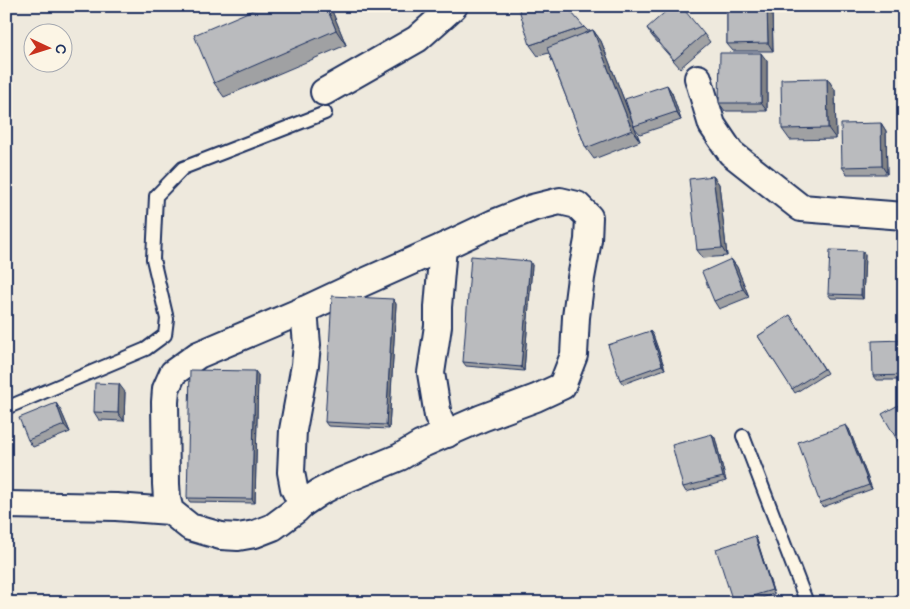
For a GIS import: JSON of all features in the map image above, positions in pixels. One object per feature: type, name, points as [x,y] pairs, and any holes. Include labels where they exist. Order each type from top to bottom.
[{"type":"street","points":[[324,102],[417,39],[454,6]]},
{"type":"street","points":[[698,78],[712,125],[731,153],[801,208],[904,216]]},
{"type":"street","points":[[6,505],[116,507],[170,511],[190,527],[220,536],[238,537],[255,534],[273,527],[302,504],[337,483],[400,457],[482,418],[562,386],[574,355],[576,317],[588,240],[588,217],[577,205],[560,201],[532,208],[494,223],[304,310],[198,355],[173,373],[166,389],[166,484],[170,511]]},
{"type":"street","points":[[443,247],[438,326],[431,373],[438,416],[447,434]]},
{"type":"street","points":[[302,504],[294,488],[291,472],[294,430],[307,345],[304,310]]},
{"type":"lane","points":[[6,408],[146,349],[166,335],[167,320],[153,259],[156,196],[183,168],[324,102]]},
{"type":"lane","points":[[743,436],[807,603]]},
{"type":"lane","points":[[899,603],[904,601]]},
{"type":"building","points":[[262,6],[326,6],[336,30],[214,83],[194,35]]},
{"type":"building","points":[[518,6],[566,6],[584,27],[530,45]]},
{"type":"building","points":[[672,6],[681,6],[704,34],[674,60],[647,28]]},
{"type":"building","points":[[727,6],[767,6],[768,43],[727,44]]},
{"type":"building","points":[[593,30],[632,130],[586,148],[547,48]]},
{"type":"building","points":[[720,53],[761,53],[761,103],[719,103]]},
{"type":"building","points":[[827,78],[828,128],[782,129],[781,79]]},
{"type":"building","points":[[667,85],[676,112],[634,126],[625,99]]},
{"type":"building","points":[[881,123],[882,166],[842,167],[841,124]]},
{"type":"building","points":[[713,176],[722,248],[697,250],[689,179]]},
{"type":"building","points":[[904,238],[904,269],[900,268]]},
{"type":"building","points":[[830,250],[862,251],[861,295],[828,294]]},
{"type":"building","points":[[471,256],[530,261],[521,367],[463,362]]},
{"type":"building","points":[[731,259],[743,289],[714,301],[702,272]]},
{"type":"building","points":[[332,296],[393,299],[386,425],[325,422]]},
{"type":"building","points":[[790,315],[824,369],[792,389],[758,336]]},
{"type":"building","points":[[650,331],[662,365],[620,380],[608,345]]},
{"type":"building","points":[[904,340],[904,375],[873,376],[872,341]]},
{"type":"building","points":[[190,370],[255,371],[252,499],[187,498]]},
{"type":"building","points":[[95,383],[119,384],[118,413],[94,412]]},
{"type":"building","points":[[904,402],[904,440],[899,443],[882,414]]},
{"type":"building","points":[[56,403],[64,425],[28,440],[19,418]]},
{"type":"building","points":[[846,425],[869,485],[820,503],[798,442]]},
{"type":"building","points":[[712,434],[723,477],[683,487],[672,445]]},
{"type":"building","points":[[755,536],[772,590],[733,602],[716,549]]}]
